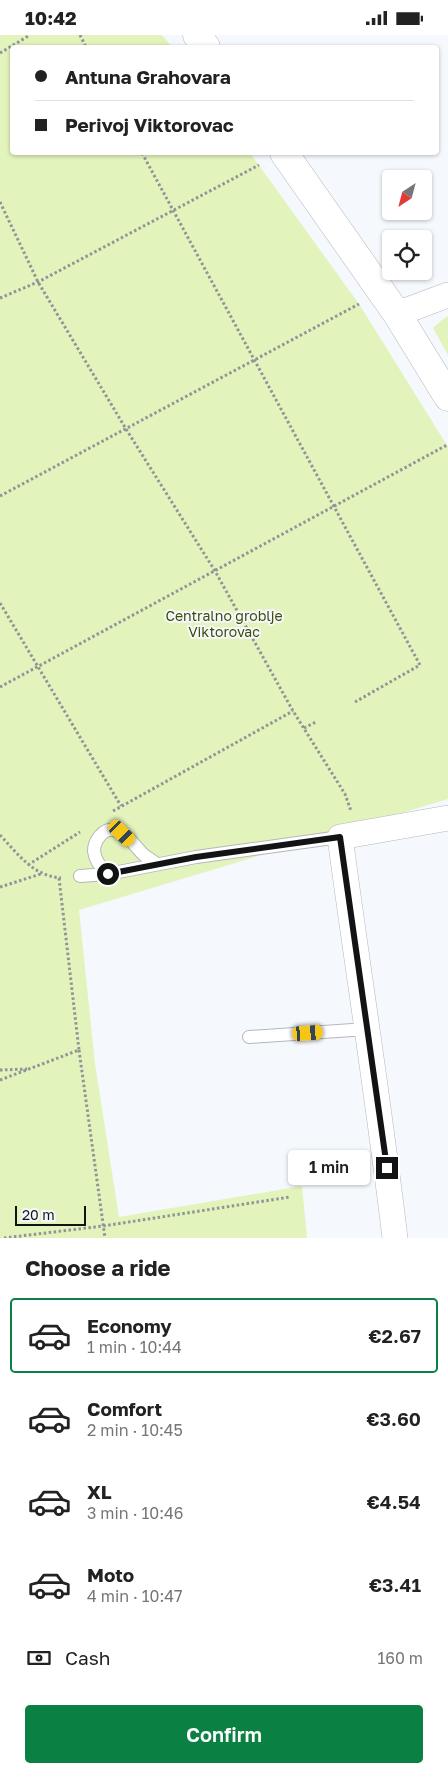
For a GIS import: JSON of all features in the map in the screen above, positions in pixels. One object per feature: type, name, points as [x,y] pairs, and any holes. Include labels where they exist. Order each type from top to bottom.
[{"type":"main road","points":[[285,155],[397,314],[448,397]]},
{"type":"street","points":[[397,314],[448,295]]},
{"type":"street","points":[[395,1238],[383,1133],[367,1029],[350,835],[448,818]]},
{"type":"lane","points":[[108,874],[99,863],[94,851],[98,838],[109,830],[122,833],[144,855],[157,864]]},
{"type":"lane","points":[[80,876],[108,874],[157,864],[350,835]]},
{"type":"lane","points":[[249,1037],[367,1029]]},
{"type":"path","points":[[13,45],[30,35]]},
{"type":"path","points":[[143,155],[420,665],[355,702]]},
{"type":"path","points":[[0,298],[38,282],[259,165]]},
{"type":"path","points":[[0,202],[38,282],[126,429],[215,571],[293,711],[345,794],[350,835]]},
{"type":"path","points":[[0,496],[359,304]]},
{"type":"path","points":[[0,687],[447,445]]},
{"type":"path","points":[[0,603],[121,806]]},
{"type":"path","points":[[112,812],[293,711]]},
{"type":"path","points":[[304,728],[316,722]]},
{"type":"path","points":[[28,865],[87,827]]},
{"type":"path","points":[[0,835],[28,865],[41,874],[59,878],[80,876]]},
{"type":"path","points":[[0,887],[41,874]]},
{"type":"path","points":[[59,878],[79,1050],[105,1238]]},
{"type":"path","points":[[0,1080],[79,1050]]},
{"type":"path","points":[[0,1070],[30,1069]]},
{"type":"path","points":[[4,1238],[103,1226],[290,1197]]},
{"type":"green space","name":"Centralno groblje Viktorovac","points":[[0,35],[162,35],[170,45],[10,45],[10,155],[251,155],[359,304],[448,447],[448,799],[79,910],[95,1064],[119,1217],[302,1186],[307,1238],[0,1238]]},
{"type":"green space","points":[[448,316],[448,355],[433,328]]},
{"type":"route","points":[[108,874],[196,857],[340,837],[387,1168]]}]
